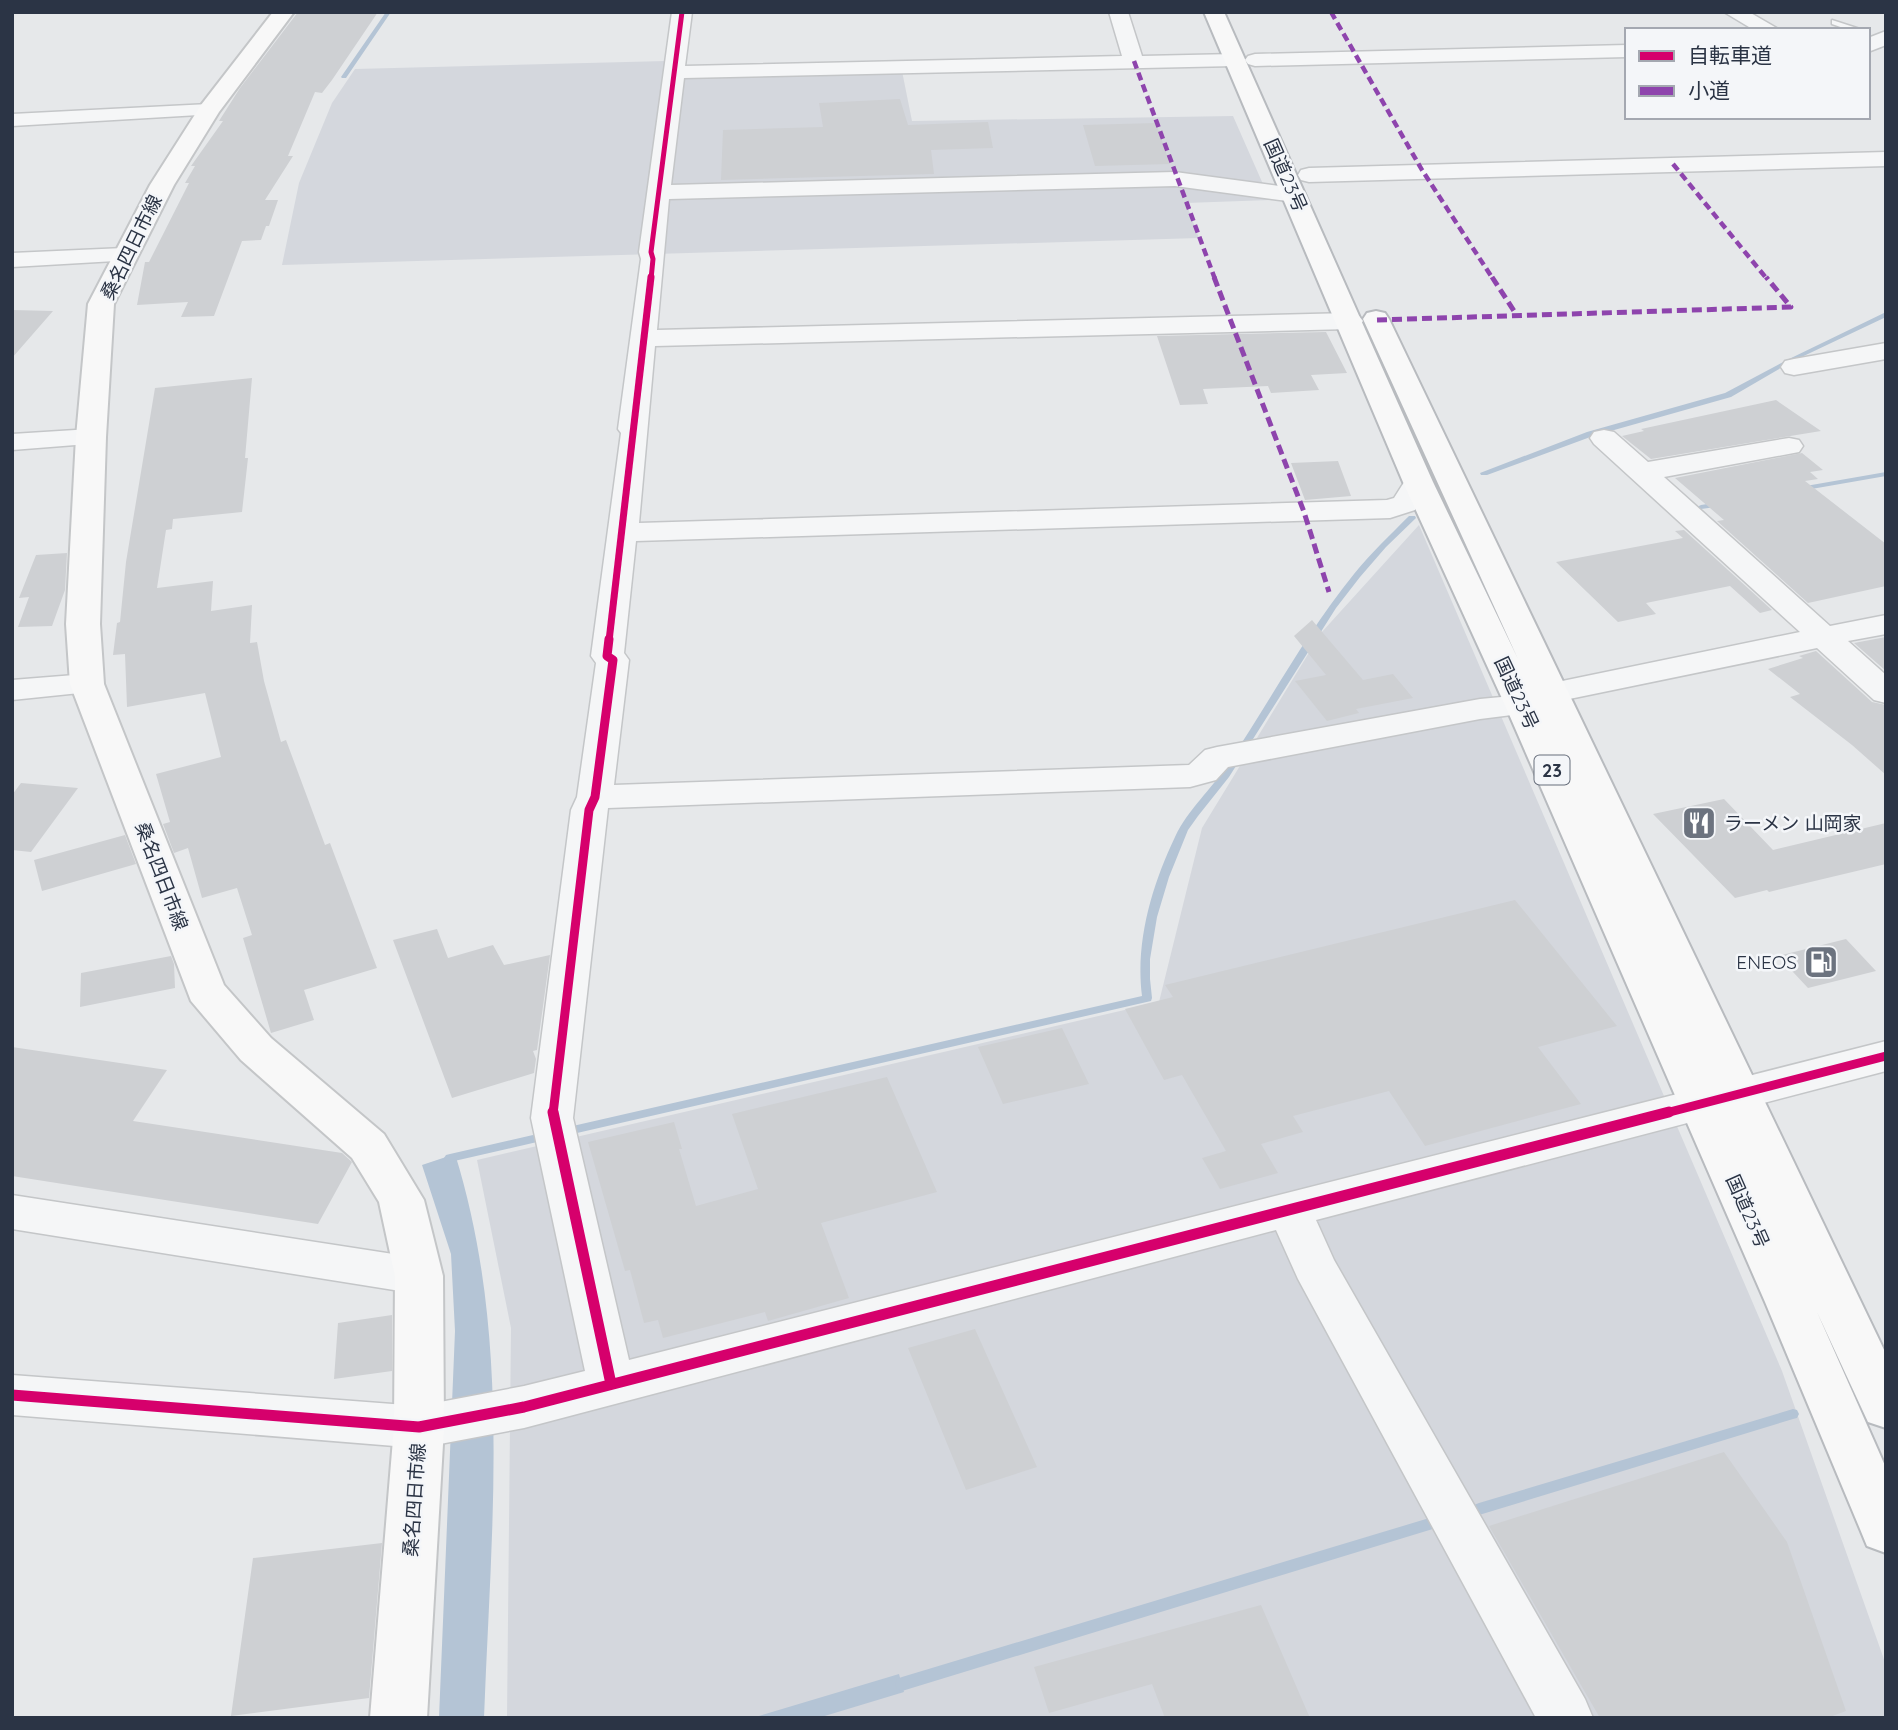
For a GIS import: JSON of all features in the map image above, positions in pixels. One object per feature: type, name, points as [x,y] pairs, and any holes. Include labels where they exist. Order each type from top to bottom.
[{"type":"main road","name":"桑名四日市線","points":[[284,12],[209,110],[162,185],[101,304],[83,624],[87,684],[205,991],[256,1049],[368,1146],[401,1200],[419,1276],[419,1427],[398,1718]]},
{"type":"main road","name":"国道23号","points":[[1214,12],[1245,60],[1721,1098],[1886,1407]]},
{"type":"main road","name":"国道23号","points":[[1234,12],[1245,60]]},
{"type":"main road","name":"国道23号","points":[[1302,185],[1350,321],[1418,482],[1536,699]]},
{"type":"main road","name":"国道23号","points":[[1721,1098],[1886,1528]]},
{"type":"street","points":[[611,1384],[556,1134],[589,810],[595,797],[613,660],[607,656],[635,432],[632,429],[645,338],[653,259],[651,252],[682,12]]},
{"type":"street","points":[[1118,12],[1134,61]]},
{"type":"street","points":[[1733,12],[1766,28]]},
{"type":"street","points":[[676,72],[1625,51]]},
{"type":"street","points":[[12,120],[209,110]]},
{"type":"street","points":[[659,192],[1175,179],[1302,185],[1886,159]]},
{"type":"street","points":[[12,260],[124,255]]},
{"type":"street","points":[[645,338],[1350,321]]},
{"type":"street","points":[[1794,367],[1886,351]]},
{"type":"street","points":[[12,442],[92,437]]},
{"type":"street","points":[[1604,438],[1886,693]]},
{"type":"street","points":[[1641,472],[1789,446]]},
{"type":"street","points":[[624,533],[1390,509],[1405,504],[1418,482]]},
{"type":"street","points":[[595,797],[1189,776],[1204,772],[1217,758],[1536,699],[1886,624]]},
{"type":"street","points":[[12,690],[87,684]]},
{"type":"street","points":[[12,1395],[419,1427],[524,1407],[1886,1056]]},
{"type":"street","points":[[1289,1209],[1314,1266],[1566,1718]]},
{"type":"street","points":[[12,1212],[419,1276]]},
{"type":"lane","points":[[1835,22],[1853,28]]},
{"type":"shaded area","points":[[666,61],[671,79],[902,71],[912,121],[1233,116],[1270,200],[1186,203],[1199,238],[282,265],[299,183],[332,103],[355,69]]},
{"type":"shaded area","points":[[1419,525],[1782,1371],[1886,1665],[1886,1718],[507,1718],[511,1328],[477,1160],[1159,1002],[1202,828],[1321,633]]},
{"type":"water","points":[[455,1154],[473,1223],[485,1292],[491,1363],[493,1504],[484,1718],[439,1718],[455,1331],[451,1254],[422,1165]]},
{"type":"water","points":[[899,1674],[904,1692],[818,1718],[752,1718]]},
{"type":"building","points":[[298,12],[378,12],[322,93],[315,92],[288,156],[293,156],[265,200],[278,200],[269,226],[266,226],[261,240],[242,241],[214,316],[181,317],[188,302],[137,305],[145,262],[149,262],[189,183],[185,183],[195,166],[191,166],[223,121],[219,121],[240,88]]},
{"type":"building","points":[[900,99],[908,125],[988,122],[993,148],[931,150],[934,174],[721,180],[723,130],[823,127],[819,103]]},
{"type":"building","points":[[1156,123],[1170,164],[1095,166],[1083,125]]},
{"type":"building","points":[[12,310],[53,311],[12,358]]},
{"type":"building","points":[[1326,332],[1347,373],[1311,375],[1319,390],[1271,393],[1268,386],[1203,389],[1208,404],[1180,405],[1157,336]]},
{"type":"building","points":[[252,378],[242,512],[173,519],[172,529],[166,530],[157,588],[213,581],[211,611],[252,605],[250,643],[257,642],[264,681],[281,742],[286,740],[325,845],[330,843],[377,968],[304,990],[314,1020],[271,1033],[243,938],[252,935],[237,888],[202,898],[188,848],[174,853],[163,824],[170,822],[156,774],[221,757],[205,693],[127,707],[125,654],[113,655],[155,388]]},
{"type":"building","points":[[1776,400],[1821,431],[1651,459],[1622,436],[1644,431],[1641,429]]},
{"type":"building","points":[[1802,453],[1823,470],[1810,472],[1818,479],[1805,481],[1886,544],[1886,586],[1808,603],[1717,521],[1724,520],[1675,478]]},
{"type":"building","points":[[1338,461],[1351,496],[1305,500],[1291,463]]},
{"type":"building","points":[[1684,530],[1772,610],[1760,613],[1730,586],[1646,603],[1656,614],[1618,622],[1556,562],[1683,538],[1675,531]]},
{"type":"building","points":[[67,553],[65,590],[52,626],[18,627],[29,597],[19,598],[36,555]]},
{"type":"building","points":[[1312,620],[1363,680],[1393,674],[1413,698],[1356,709],[1359,713],[1327,721],[1295,681],[1326,675],[1294,636]]},
{"type":"building","points":[[1886,637],[1886,671],[1854,643]]},
{"type":"building","points":[[1816,651],[1872,702],[1886,705],[1886,775],[1790,697],[1800,694],[1768,669]]},
{"type":"building","points":[[21,783],[78,788],[31,852],[12,850],[12,795]]},
{"type":"building","points":[[1724,799],[1773,850],[1886,823],[1886,864],[1735,898],[1653,814]]},
{"type":"building","points":[[125,835],[136,864],[42,891],[34,860]]},
{"type":"building","points":[[1515,900],[1617,1026],[1538,1047],[1581,1104],[1425,1146],[1389,1091],[1293,1116],[1303,1132],[1261,1144],[1278,1173],[1220,1189],[1202,1158],[1226,1151],[1182,1075],[1164,1080],[1125,1009],[1173,997],[1165,985]]},
{"type":"building","points":[[437,929],[448,958],[493,945],[504,965],[550,955],[537,1050],[533,1051],[536,1059],[534,1073],[452,1098],[393,940]]},
{"type":"building","points":[[1846,939],[1876,971],[1808,988],[1778,956]]},
{"type":"building","points":[[171,956],[175,988],[80,1007],[81,973]]},
{"type":"building","points":[[1062,1028],[1089,1084],[1003,1104],[978,1047]]},
{"type":"building","points":[[12,1047],[167,1070],[133,1121],[342,1153],[352,1162],[318,1224],[12,1176]]},
{"type":"building","points":[[887,1077],[937,1192],[821,1223],[849,1298],[768,1321],[765,1312],[663,1338],[658,1320],[644,1323],[630,1270],[625,1271],[588,1142],[674,1122],[696,1206],[758,1189],[732,1114]]},
{"type":"building","points":[[392,1315],[392,1371],[334,1379],[338,1323]]},
{"type":"building","points":[[975,1329],[1037,1467],[966,1490],[908,1348]]},
{"type":"building","points":[[1724,1452],[1787,1542],[1846,1711],[1827,1718],[1600,1718],[1489,1526]]},
{"type":"building","points":[[382,1543],[369,1698],[231,1716],[253,1558]]},
{"type":"building","points":[[1261,1605],[1310,1718],[1165,1718],[1152,1684],[1049,1713],[1034,1667]]},
{"type":"waterway","points":[[344,77],[389,12]]},
{"type":"waterway","points":[[1484,473],[1590,434],[1728,395],[1789,361],[1886,314]]},
{"type":"waterway","points":[[1800,489],[1886,474]]},
{"type":"waterway","points":[[1701,507],[1720,504]]},
{"type":"waterway","points":[[564,1132],[1147,998],[1144,979],[1147,938],[1164,877],[1183,830],[1226,775],[1333,607],[1357,575],[1412,518]]},
{"type":"waterway","points":[[450,1158],[546,1136]]},
{"type":"waterway","points":[[1479,1509],[1793,1414]]},
{"type":"waterway","points":[[902,1684],[1436,1522]]},
{"type":"marked path","points":[[1331,12],[1422,170],[1516,314]]},
{"type":"marked path","points":[[1134,61],[1304,512],[1329,592]]},
{"type":"marked path","points":[[1377,320],[1791,307],[1673,164]]},
{"type":"cycle path","points":[[611,1384],[552,1118],[589,810],[595,797],[613,660],[607,656],[635,432],[632,429],[653,259],[651,252],[682,12]]},
{"type":"cycle path","points":[[12,1395],[419,1427],[524,1407],[1886,1056]]},
{"type":"place","name":"ラーメン 山岡家","points":[[1699,823]]},
{"type":"place","name":"ENEOS","points":[[1821,962]]}]
